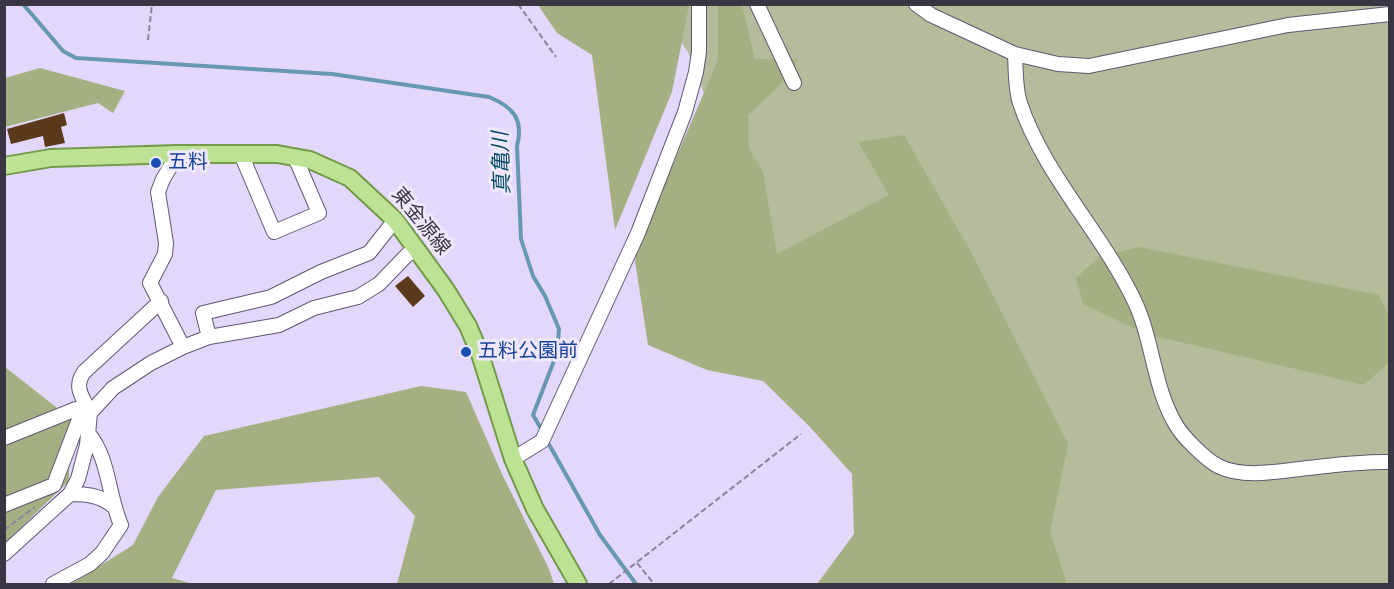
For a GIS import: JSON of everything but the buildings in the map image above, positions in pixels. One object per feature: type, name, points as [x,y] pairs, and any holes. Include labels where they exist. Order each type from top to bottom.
[{"type":"main road","name":"東金源線","points":[[4,166],[51,159],[178,154],[277,154],[310,160],[350,178],[395,220],[446,290],[472,336],[480,354],[513,459],[535,509],[578,585]]},
{"type":"street","points":[[513,459],[542,441],[638,233],[692,91],[699,52],[699,4]]},
{"type":"street","points":[[757,4],[794,83]]},
{"type":"street","points":[[916,4],[931,15],[1015,54],[1058,64],[1089,66],[1288,26],[1389,14]]},
{"type":"street","points":[[1015,54],[1020,101],[1034,138],[1135,301],[1165,400],[1176,425],[1193,446],[1218,466],[1250,472],[1389,462]]},
{"type":"street","points":[[178,154],[158,192],[166,243],[165,254],[150,284],[161,301],[183,347]]},
{"type":"street","points":[[241,154],[274,232],[319,213],[295,157]]},
{"type":"street","points":[[209,337],[203,313],[271,297],[321,272],[369,253],[395,220]]},
{"type":"street","points":[[4,506],[54,485],[78,422],[113,388],[151,363],[209,337],[279,325],[314,308],[358,297],[379,284],[407,255],[417,249]]},
{"type":"street","points":[[4,554],[70,494],[78,479],[90,412],[78,387],[78,381],[84,372],[161,301]]},
{"type":"street","points":[[4,438],[76,409],[90,412]]},
{"type":"street","points":[[52,585],[90,564],[102,553],[121,525],[113,506],[101,451],[88,433]]},
{"type":"street","points":[[70,494],[91,495],[107,500],[113,506]]},
{"type":"path","points":[[148,40],[152,4]]},
{"type":"path","points":[[518,4],[556,57]]},
{"type":"path","points":[[609,585],[801,434]]},
{"type":"path","points":[[4,530],[38,504]]},
{"type":"path","points":[[637,563],[654,585]]},
{"type":"green space","points":[[538,5],[689,5],[672,92],[615,230],[592,55],[557,33]]},
{"type":"green space","points":[[655,5],[1389,5],[1389,584],[978,584],[776,279],[688,52]]},
{"type":"green space","points":[[718,5],[742,5],[755,59],[798,59],[779,86],[748,115],[749,148],[763,172],[777,254],[889,195],[858,142],[904,135],[972,254],[1068,444],[1050,532],[1067,584],[817,584],[854,534],[852,474],[810,427],[763,381],[707,370],[648,345],[635,261],[643,223],[672,167],[718,60]]},
{"type":"green space","points":[[40,68],[125,91],[113,113],[98,103],[5,127],[5,78]]},
{"type":"green space","points":[[1139,247],[1379,295],[1389,316],[1389,362],[1364,385],[1146,334],[1083,304],[1076,278],[1099,257]]},
{"type":"green space","points":[[5,367],[70,418],[69,481],[5,543]]},
{"type":"green space","points":[[421,386],[466,392],[554,584],[397,584],[415,516],[379,477],[216,490],[172,578],[193,584],[71,584],[133,545],[158,497],[204,436]]},
{"type":"waterway","name":"真亀川","points":[[23,4],[63,51],[76,58],[332,74],[489,97],[504,105],[515,115],[519,128],[517,146],[521,239],[533,276],[545,296],[559,329],[557,353],[533,415],[543,432]]},
{"type":"waterway","name":"真亀川","points":[[546,439],[600,535],[636,584]]},
{"type":"place","name":"五料","points":[[156,163]]},
{"type":"place","name":"五料公園前","points":[[466,352]]}]
